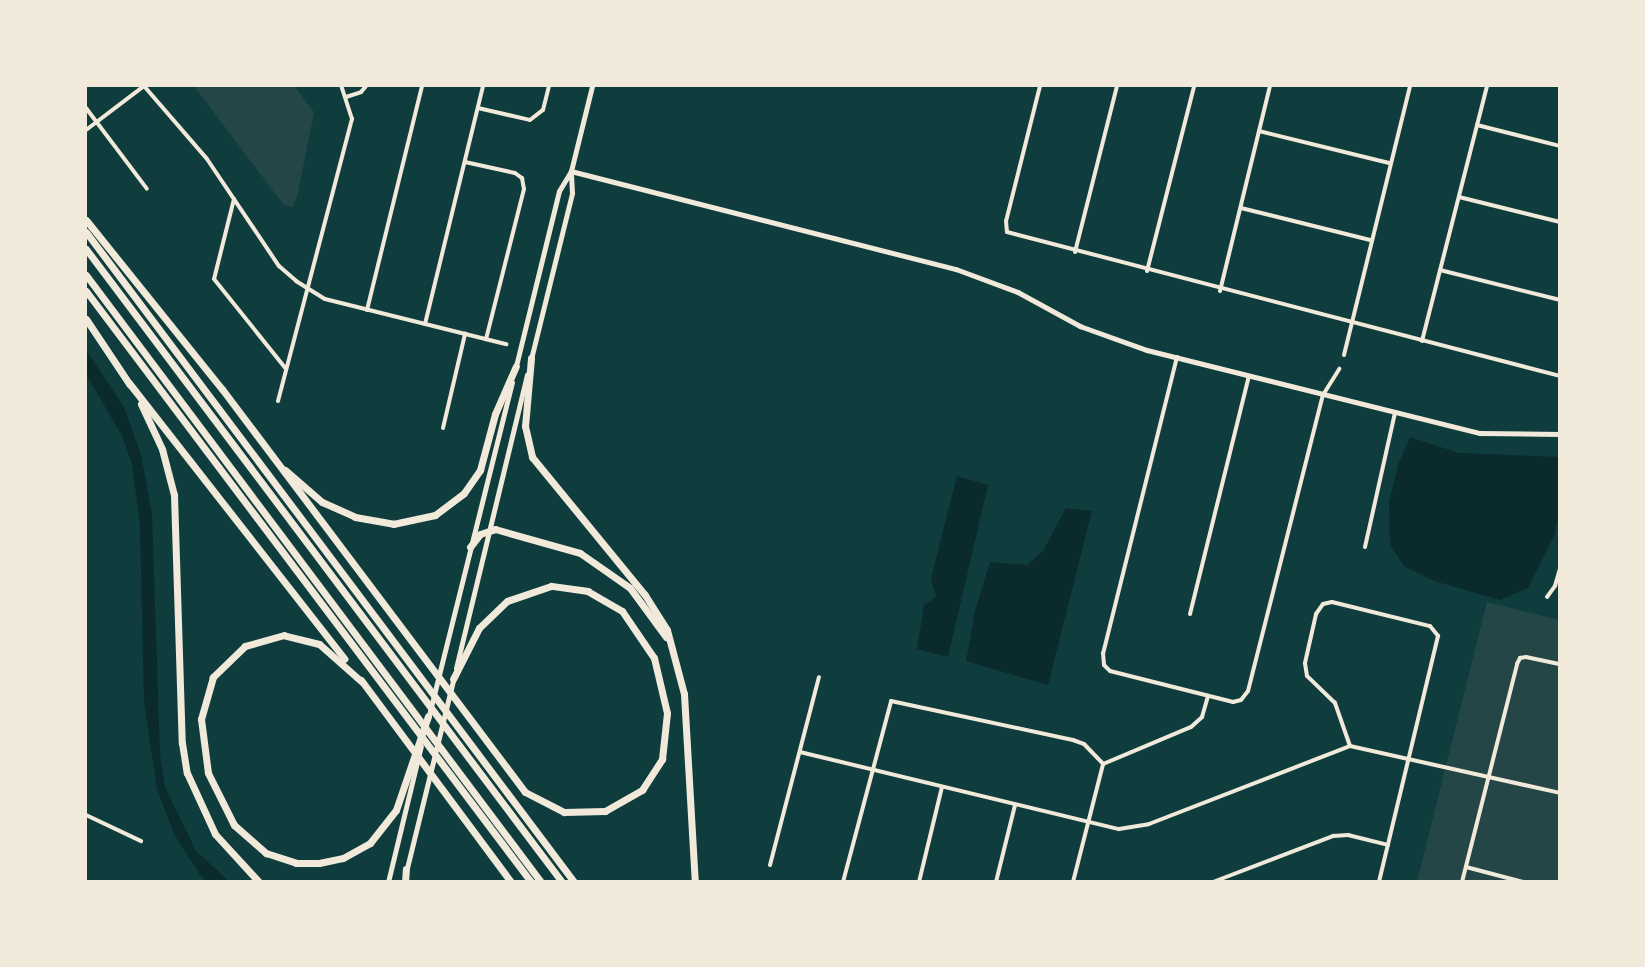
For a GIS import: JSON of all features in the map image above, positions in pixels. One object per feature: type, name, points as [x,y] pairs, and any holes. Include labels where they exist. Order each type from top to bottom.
[{"type":"highway","points":[[86,220],[253,431],[470,721],[531,796],[557,810],[584,814],[618,807],[647,785],[662,759],[668,722],[657,667],[634,624],[610,602],[573,587],[536,588],[501,605],[479,628],[453,680]]},
{"type":"highway","points":[[86,232],[574,882]]},
{"type":"highway","points":[[86,249],[562,882]]},
{"type":"highway","points":[[86,274],[540,882]]},
{"type":"highway","points":[[86,291],[531,882]]},
{"type":"highway","points":[[86,319],[129,383],[398,728],[511,882]]},
{"type":"highway","points":[[531,358],[525,426],[532,456],[657,611],[676,658],[685,706],[695,882]]},
{"type":"highway","points":[[253,431],[293,478],[328,505],[378,523],[414,522],[447,508],[473,482],[516,366]]},
{"type":"highway","points":[[129,383],[158,439],[174,495],[181,732],[187,773],[215,834],[259,882]]},
{"type":"highway","points":[[470,547],[490,529],[568,548],[612,573],[646,606],[676,658]]},
{"type":"highway","points":[[362,682],[324,647],[291,636],[266,638],[245,646],[226,660],[213,677],[201,719],[208,773],[234,825],[266,853],[296,863],[319,863],[343,858],[370,843],[396,810],[407,767],[428,716]]},
{"type":"highway","points":[[404,882],[406,869]]},
{"type":"main road","points":[[406,869],[572,193],[571,171],[591,86]]},
{"type":"main road","points":[[388,882],[559,191],[571,171]]},
{"type":"street","points":[[86,130],[144,86],[207,159],[279,266],[310,290],[325,299],[506,344]]},
{"type":"street","points":[[278,401],[310,290],[352,119],[340,86]]},
{"type":"street","points":[[346,98],[361,92],[366,86]]},
{"type":"street","points":[[367,310],[422,86]]},
{"type":"street","points":[[425,324],[483,86]]},
{"type":"street","points":[[478,108],[530,120],[538,117],[549,86]]},
{"type":"street","points":[[1040,86],[1006,222],[1007,232],[1220,291],[1560,376]]},
{"type":"street","points":[[1075,252],[1117,86]]},
{"type":"street","points":[[1147,271],[1194,86]]},
{"type":"street","points":[[1220,291],[1270,86]]},
{"type":"street","points":[[1344,355],[1370,240],[1410,86]]},
{"type":"street","points":[[1422,341],[1487,86]]},
{"type":"street","points":[[86,108],[147,189]]},
{"type":"street","points":[[1477,125],[1560,146]]},
{"type":"street","points":[[1259,131],[1389,163]]},
{"type":"street","points":[[465,162],[522,178],[524,189],[486,339]]},
{"type":"street","points":[[571,171],[956,269],[1018,292],[1080,326],[1177,357],[1480,433],[1560,434]]},
{"type":"street","points":[[1459,196],[1560,222]]},
{"type":"street","points":[[234,199],[214,279],[286,369]]},
{"type":"street","points":[[1241,208],[1370,240]]},
{"type":"street","points":[[1440,270],[1560,300]]},
{"type":"street","points":[[443,428],[465,334]]},
{"type":"street","points":[[1177,357],[1103,653],[1104,665],[1110,671],[1208,696],[1241,700],[1248,691],[1323,395],[1339,369]]},
{"type":"street","points":[[1190,614],[1249,376]]},
{"type":"street","points":[[1365,548],[1395,413]]},
{"type":"street","points":[[1547,597],[1555,586],[1560,568]]},
{"type":"street","points":[[1350,746],[1335,703],[1307,676],[1305,663],[1312,633],[1323,604],[1332,602],[1430,626],[1438,636],[1411,757],[1379,882]]},
{"type":"street","points":[[1462,882],[1520,658],[1560,664]]},
{"type":"street","points":[[770,865],[819,677]]},
{"type":"street","points":[[1103,764],[1197,723],[1208,696]]},
{"type":"street","points":[[843,882],[891,701],[1073,740],[1084,744],[1103,764]]},
{"type":"street","points":[[800,752],[1119,829],[1149,824],[1350,746],[1411,757],[1560,793]]},
{"type":"street","points":[[1073,882],[1103,764]]},
{"type":"street","points":[[919,882],[942,787]]},
{"type":"street","points":[[996,882],[1015,805]]},
{"type":"street","points":[[86,815],[141,841]]},
{"type":"street","points":[[1213,882],[1333,836],[1348,835],[1388,844]]},
{"type":"street","points":[[1466,867],[1523,882]]},
{"type":"shaded area","points":[[194,86],[294,86],[314,112],[297,197],[292,207],[283,204]]},
{"type":"shaded area","points":[[86,350],[124,407],[141,455],[152,513],[160,755],[165,787],[196,851],[229,881],[206,881],[200,875],[174,834],[157,789],[144,702],[140,526],[132,464],[122,436],[86,374]]},
{"type":"shaded area","points":[[1410,437],[1459,453],[1559,457],[1559,514],[1554,536],[1528,588],[1500,600],[1434,581],[1404,566],[1390,545],[1389,503],[1398,465]]},
{"type":"shaded area","points":[[957,476],[988,485],[948,657],[917,649],[924,605],[936,597],[931,579]]},
{"type":"shaded area","points":[[1066,508],[1092,511],[1048,685],[966,661],[975,611],[990,562],[1027,565],[1043,551]]},
{"type":"shaded area","points":[[1487,602],[1559,620],[1559,881],[1417,882]]}]
